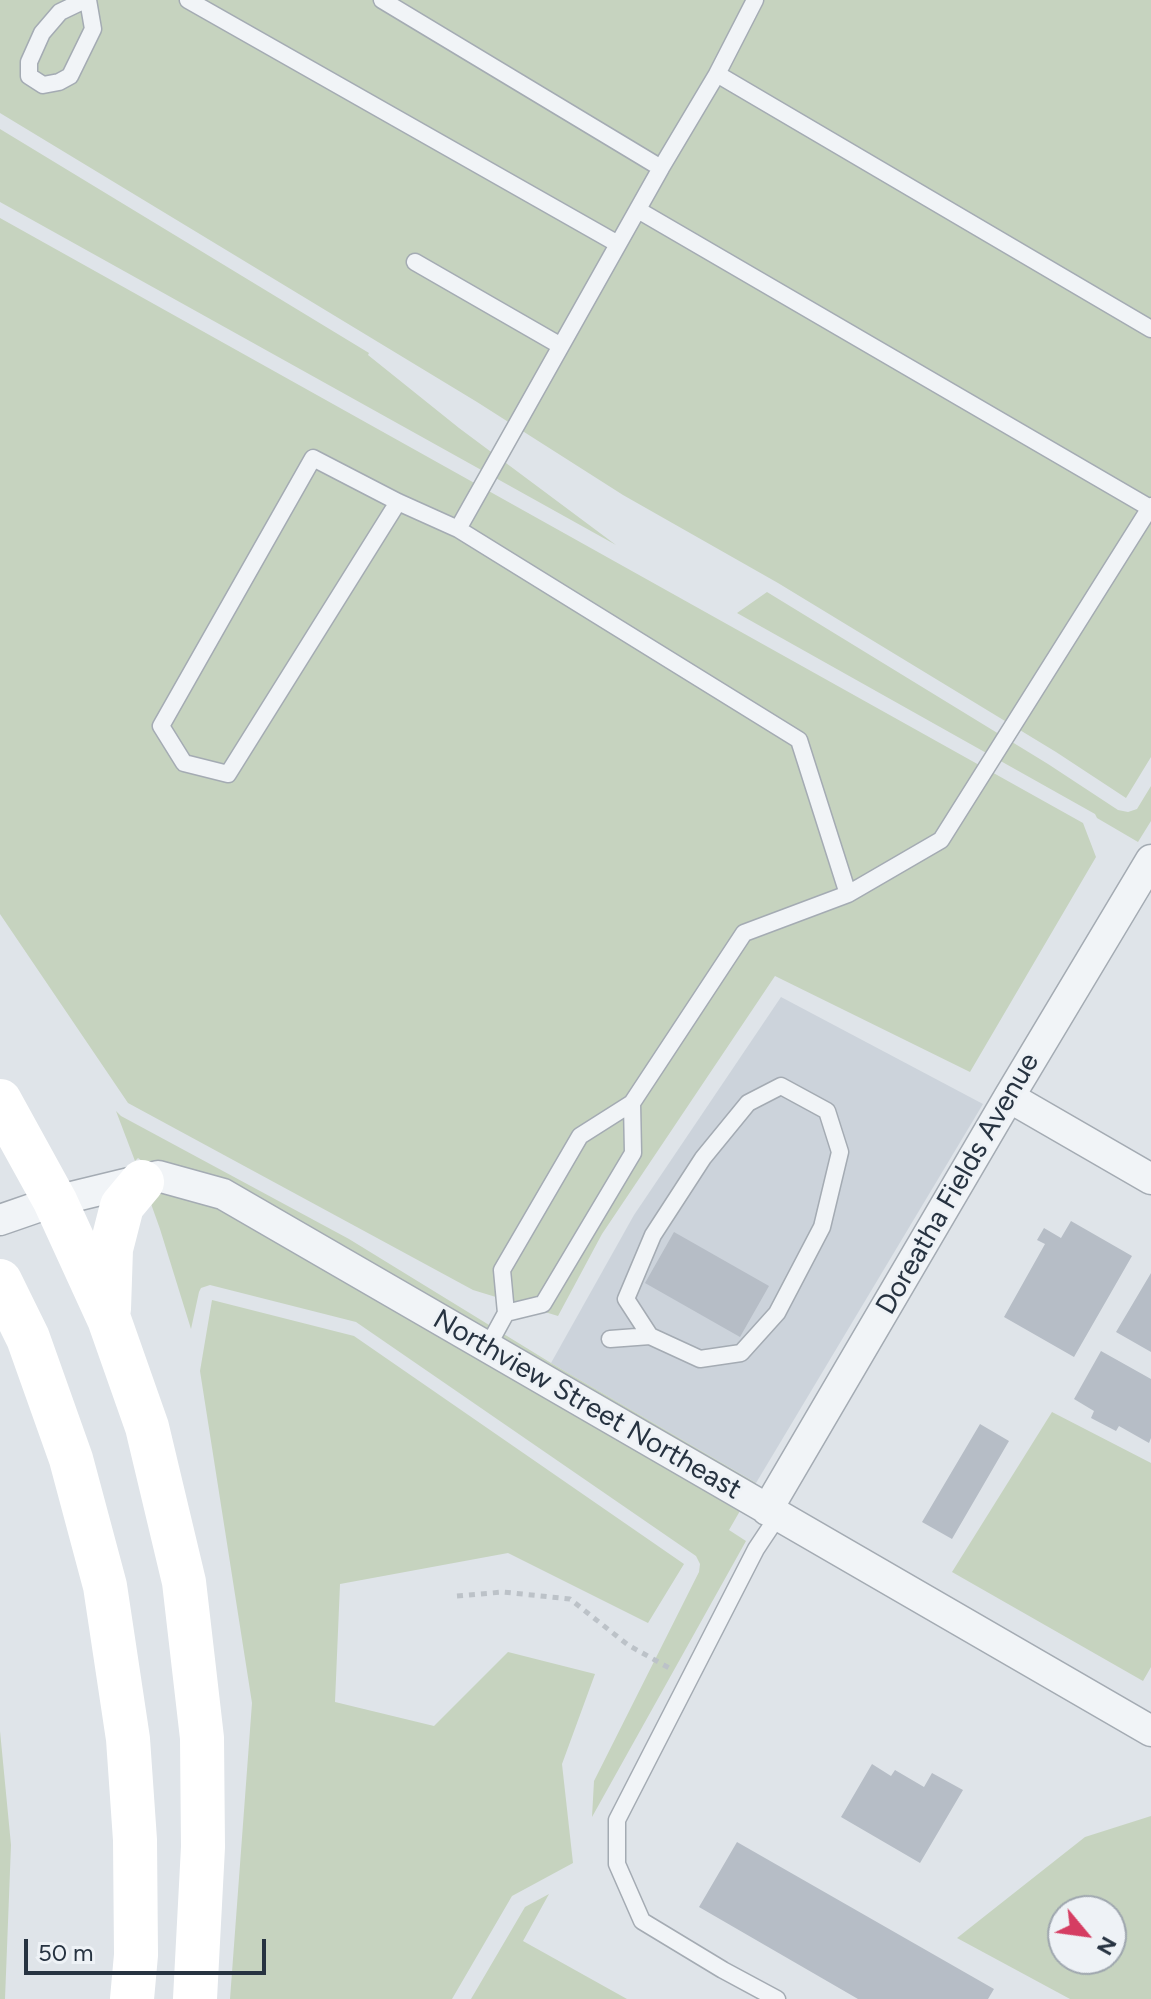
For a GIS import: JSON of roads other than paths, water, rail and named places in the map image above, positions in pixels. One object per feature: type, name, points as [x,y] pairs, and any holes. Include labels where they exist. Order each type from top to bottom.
[{"type":"main road","points":[[0,1101],[55,1201],[109,1319],[147,1427],[184,1582],[202,1738],[203,1847],[195,1999]]},
{"type":"main road","points":[[109,1319],[111,1249],[122,1206],[142,1182]]},
{"type":"main road","points":[[0,1281],[28,1338],[71,1459],[105,1586],[128,1739],[135,1840],[136,1955],[132,1999]]},
{"type":"street","name":"Doreatha Fields Avenue","points":[[772,1513],[1009,1097],[1151,860]]},
{"type":"street","points":[[1009,1097],[1151,1179]]},
{"type":"street","name":"Northview Street Northeast","points":[[0,1220],[55,1201],[158,1176],[223,1194],[1151,1731]]},
{"type":"lane","points":[[86,0],[93,29],[70,76],[43,85],[29,76],[29,62],[42,33],[60,12],[86,0]]},
{"type":"lane","points":[[188,0],[618,244]]},
{"type":"lane","points":[[382,0],[661,168]]},
{"type":"lane","points":[[458,529],[717,74],[755,0]]},
{"type":"lane","points":[[717,74],[1151,329]]},
{"type":"lane","points":[[488,1346],[506,1313],[502,1270],[580,1136],[632,1103],[744,933],[848,894],[941,840],[1150,507],[638,210]]},
{"type":"lane","points":[[415,262],[561,346]]},
{"type":"lane","points":[[398,502],[228,774],[184,763],[161,726],[313,458],[458,529],[799,740],[848,894]]},
{"type":"lane","points":[[610,1339],[650,1336],[700,1359],[741,1353],[777,1313],[822,1227],[840,1152],[827,1111],[781,1086],[748,1103],[703,1158],[653,1235],[626,1299],[650,1336]]},
{"type":"lane","points":[[506,1313],[543,1304],[633,1153],[632,1103]]},
{"type":"lane","points":[[772,1513],[617,1820],[617,1864],[642,1921],[777,1999]]}]
